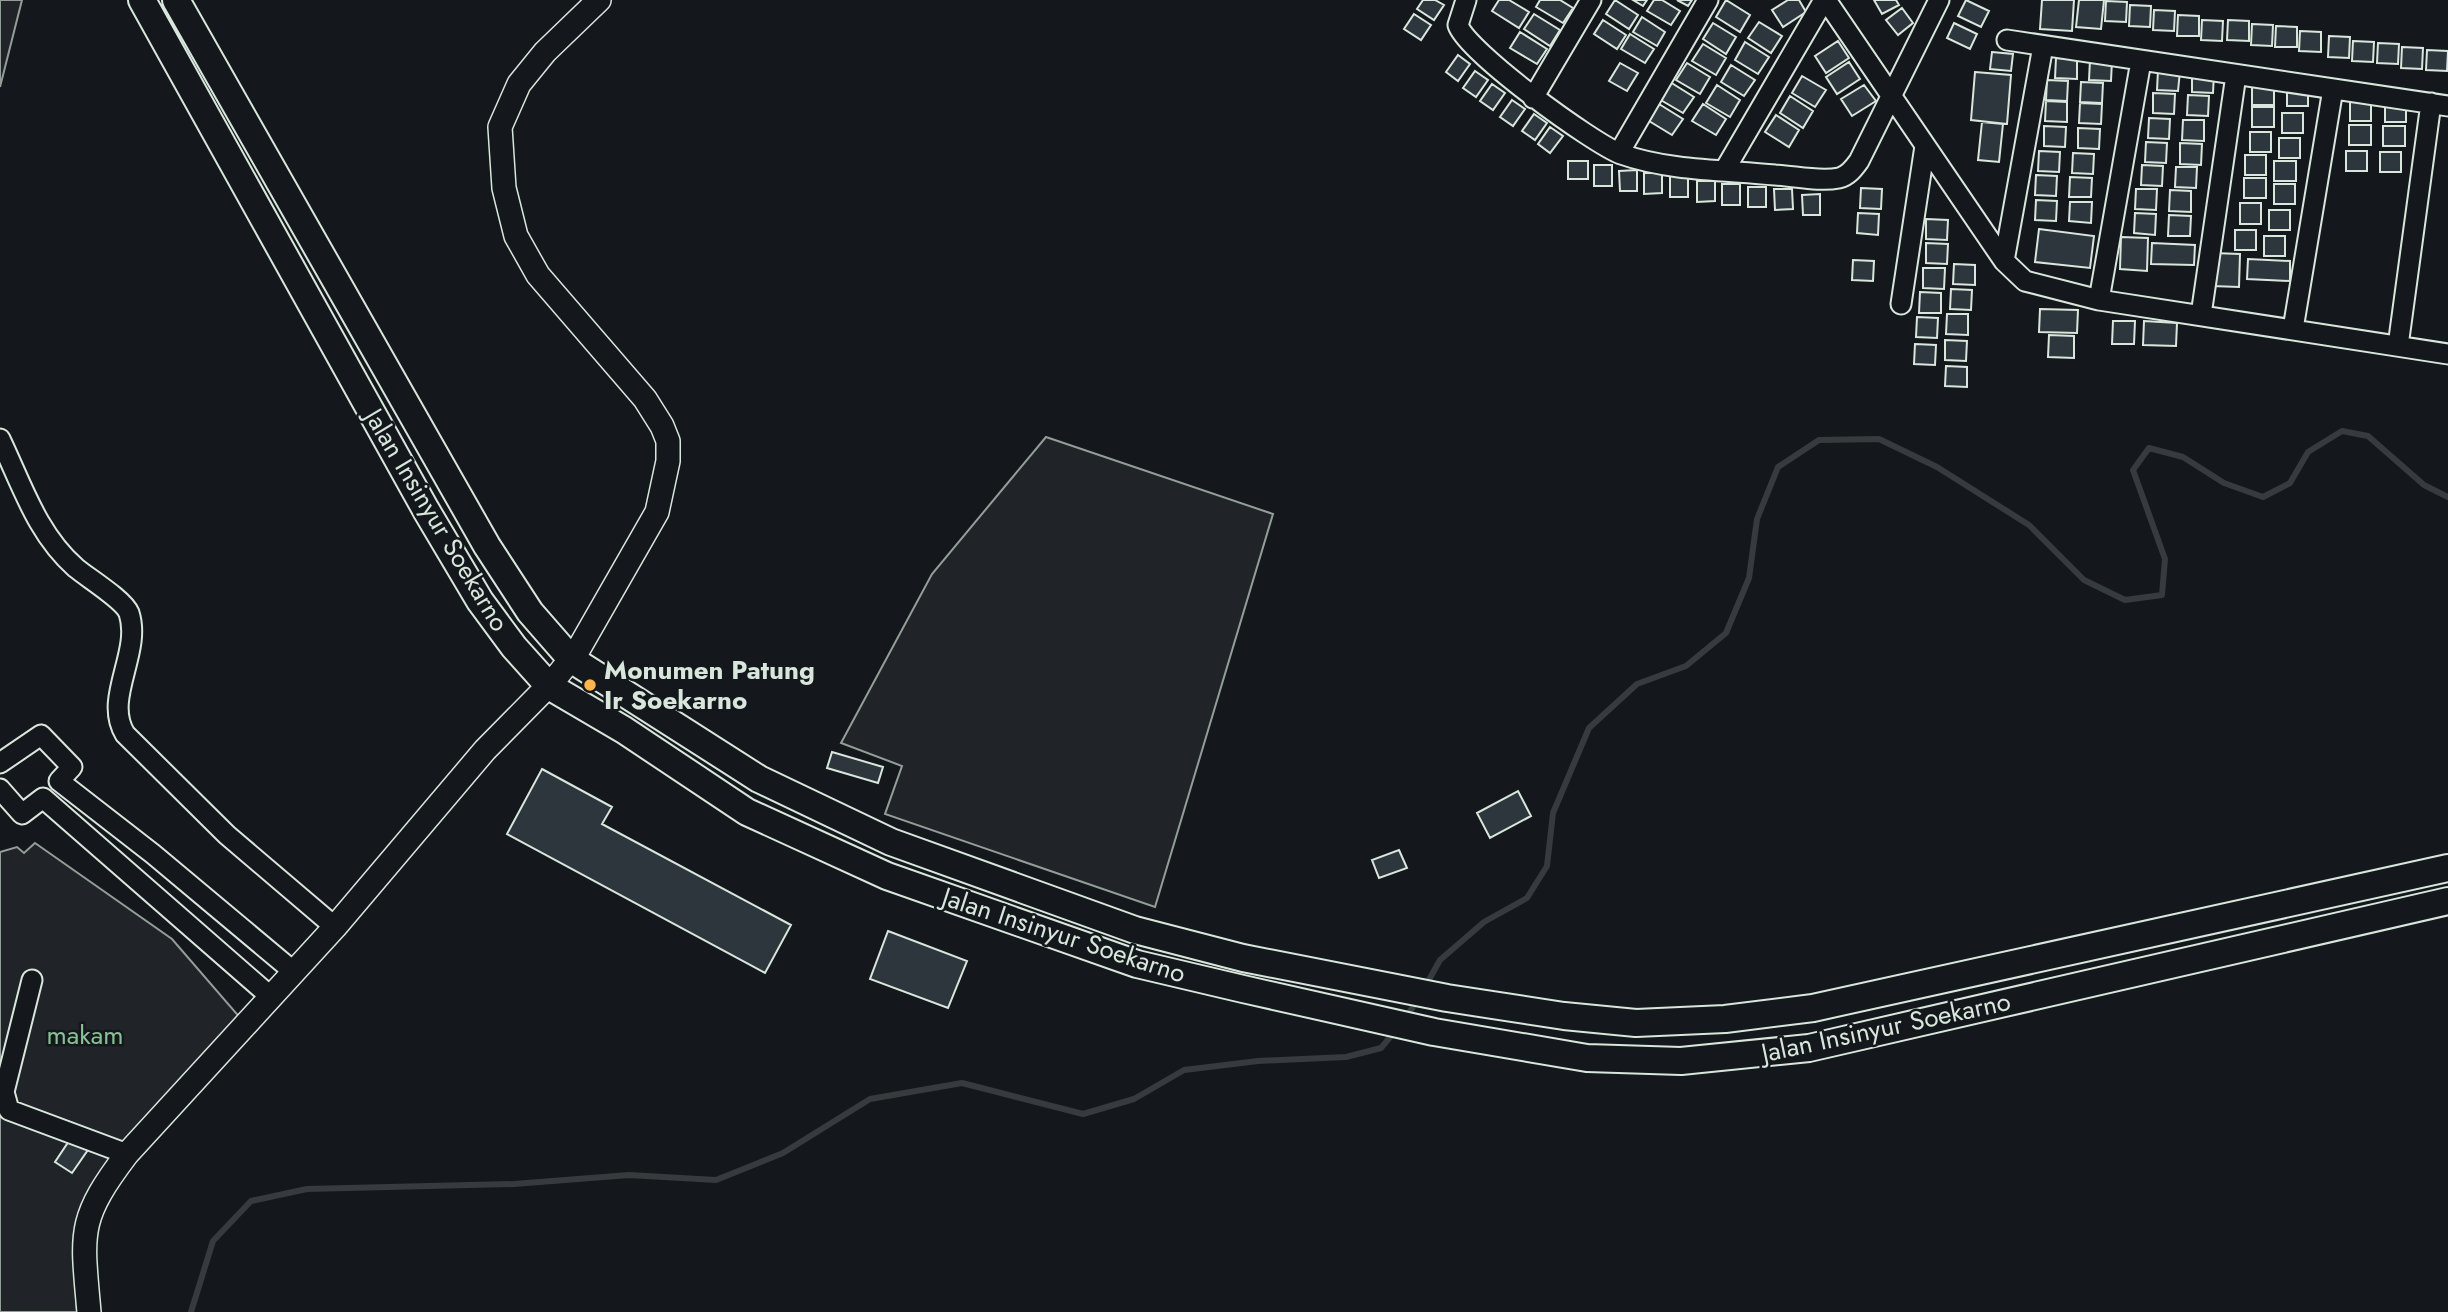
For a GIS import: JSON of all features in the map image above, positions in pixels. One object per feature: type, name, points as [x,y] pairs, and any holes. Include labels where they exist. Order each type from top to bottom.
[{"type":"main road","name":"Jalan Insinyur Soekarno","points":[[142,0],[480,601],[510,641],[549,686],[624,730],[747,812],[887,876],[1137,964],[1434,1032],[1587,1058],[1681,1060],[1809,1048],[2448,901]]},
{"type":"main road","name":"Jalan Insinyur Soekarno","points":[[176,0],[486,546],[530,612],[571,659],[759,779],[891,842],[1135,930],[1243,958],[1377,982],[1447,998],[1564,1016],[1636,1023],[1768,1014],[1813,1008],[2448,868]]},
{"type":"main road","points":[[1371,1018],[1377,982]]},
{"type":"street","points":[[89,1312],[84,1247],[88,1213],[127,1154],[335,927],[485,750],[549,686],[571,659],[657,512],[665,487],[668,441],[645,399],[538,275],[516,236],[504,188],[500,127],[519,84],[545,52],[599,0]]},
{"type":"street","points":[[1466,0],[1459,14],[1460,30],[1533,98],[1619,153],[1649,161],[1724,172],[1826,179],[1844,176],[1859,161],[1939,0]]},
{"type":"street","points":[[1533,98],[1591,0]]},
{"type":"street","points":[[1619,153],[1708,0]]},
{"type":"street","points":[[1724,172],[1825,0],[2004,261],[2025,281],[2099,300],[2448,354]]},
{"type":"street","points":[[2007,40],[2439,104],[2398,346]]},
{"type":"street","points":[[2004,261],[2043,46]]},
{"type":"street","points":[[2099,300],[2141,61]]},
{"type":"street","points":[[2201,315],[2236,75]]},
{"type":"street","points":[[2293,330],[2333,89]]},
{"type":"street","points":[[1901,304],[1925,146]]},
{"type":"street","points":[[0,439],[41,528],[57,550],[127,608],[131,629],[130,646],[118,717],[125,734],[227,835],[335,927]]},
{"type":"street","points":[[0,763],[41,735],[72,767],[43,798],[22,814],[0,789]]},
{"type":"street","points":[[59,781],[153,854],[294,972]]},
{"type":"street","points":[[43,798],[271,997]]},
{"type":"street","points":[[32,980],[4,1092],[9,1110],[127,1154]]},
{"type":"green space","points":[[0,0],[22,0],[0,87]]},
{"type":"green space","points":[[1046,437],[1273,514],[1155,907],[885,814],[902,766],[841,743],[932,574]]},
{"type":"green space","name":"makam","points":[[35,843],[172,939],[242,1020],[94,1184],[74,1262],[77,1312],[0,1312],[0,852],[17,847],[24,853]]},
{"type":"building","points":[[1423,0],[1435,0],[1444,5],[1434,20],[1417,9]]},
{"type":"building","points":[[1499,0],[1509,0],[1529,12],[1519,28],[1492,11]]},
{"type":"building","points":[[1540,0],[1560,0],[1573,8],[1563,23],[1536,7]]},
{"type":"building","points":[[1615,0],[1638,15],[1629,29],[1606,14]]},
{"type":"building","points":[[1633,0],[1647,0],[1643,6]]},
{"type":"building","points":[[1654,0],[1662,0],[1680,11],[1671,25],[1647,11]]},
{"type":"building","points":[[1677,0],[1692,0],[1688,6]]},
{"type":"building","points":[[1726,0],[1750,15],[1740,32],[1716,17]]},
{"type":"building","points":[[1788,0],[1799,0],[1806,12],[1783,27],[1772,10]]},
{"type":"building","points":[[1874,0],[1896,0],[1899,5],[1882,14]]},
{"type":"building","points":[[1966,0],[1989,11],[1981,27],[1958,16]]},
{"type":"building","points":[[2042,0],[2074,0],[2072,31],[2040,29]]},
{"type":"building","points":[[2079,0],[2104,0],[2101,29],[2076,27]]},
{"type":"building","points":[[2106,1],[2127,2],[2126,22],[2105,21]]},
{"type":"building","points":[[2130,5],[2151,6],[2150,27],[2129,26]]},
{"type":"building","points":[[1902,8],[1913,23],[1898,35],[1886,20]]},
{"type":"building","points":[[2154,10],[2175,11],[2174,31],[2153,30]]},
{"type":"building","points":[[1414,14],[1431,25],[1421,40],[1404,29]]},
{"type":"building","points":[[1534,14],[1560,30],[1550,46],[1524,29]]},
{"type":"building","points":[[2178,15],[2199,16],[2199,36],[2177,36]]},
{"type":"building","points":[[1642,17],[1665,32],[1657,46],[1633,32]]},
{"type":"building","points":[[1603,20],[1626,35],[1617,49],[1594,34]]},
{"type":"building","points":[[2202,20],[2223,21],[2222,41],[2201,40]]},
{"type":"building","points":[[2228,20],[2249,21],[2249,41],[2227,40]]},
{"type":"building","points":[[1759,22],[1782,36],[1771,53],[1748,38]]},
{"type":"building","points":[[1713,23],[1736,37],[1726,54],[1703,39]]},
{"type":"building","points":[[1954,23],[1977,34],[1970,49],[1947,38]]},
{"type":"building","points":[[2252,24],[2273,25],[2272,46],[2251,45]]},
{"type":"building","points":[[2276,26],[2297,27],[2297,47],[2275,47]]},
{"type":"building","points":[[2300,31],[2321,32],[2321,52],[2299,51]]},
{"type":"building","points":[[1520,32],[1547,49],[1537,64],[1510,48]]},
{"type":"building","points":[[1630,34],[1654,49],[1645,63],[1621,49]]},
{"type":"building","points":[[2329,36],[2350,37],[2349,58],[2328,57]]},
{"type":"building","points":[[1838,41],[1849,58],[1826,73],[1815,56]]},
{"type":"building","points":[[2353,41],[2374,42],[2373,62],[2352,61]]},
{"type":"building","points":[[1745,42],[1769,57],[1758,74],[1735,60]]},
{"type":"building","points":[[2378,43],[2399,44],[2398,64],[2377,63]]},
{"type":"building","points":[[1703,44],[1726,58],[1716,75],[1692,61]]},
{"type":"building","points":[[2402,47],[2423,48],[2422,69],[2401,68]]},
{"type":"building","points":[[2427,50],[2448,51],[2447,71],[2426,70]]},
{"type":"building","points":[[1992,52],[2013,54],[2011,71],[1990,69]]},
{"type":"building","points":[[1458,55],[1470,64],[1458,81],[1446,72]]},
{"type":"building","points":[[2056,58],[2077,59],[2077,79],[2055,78]]},
{"type":"building","points":[[2090,60],[2112,60],[2111,81],[2089,80]]},
{"type":"building","points":[[1849,62],[1860,79],[1837,94],[1826,77]]},
{"type":"building","points":[[1620,63],[1638,73],[1627,91],[1609,81]]},
{"type":"building","points":[[1687,63],[1710,77],[1700,94],[1676,80]]},
{"type":"building","points":[[1731,65],[1755,80],[1744,96],[1721,82]]},
{"type":"building","points":[[2158,70],[2180,71],[2178,91],[2157,90]]},
{"type":"building","points":[[1475,71],[1488,80],[1476,97],[1463,88]]},
{"type":"building","points":[[1975,72],[2011,75],[2007,124],[1971,120]]},
{"type":"building","points":[[2192,72],[2214,73],[2213,93],[2192,92]]},
{"type":"building","points":[[1802,76],[1826,90],[1815,107],[1792,93]]},
{"type":"building","points":[[2047,80],[2068,81],[2067,101],[2046,100]]},
{"type":"building","points":[[1670,82],[1694,97],[1683,113],[1659,99]]},
{"type":"building","points":[[2081,82],[2103,83],[2102,103],[2080,102]]},
{"type":"building","points":[[1492,84],[1505,93],[1493,110],[1480,101]]},
{"type":"building","points":[[1717,85],[1740,100],[1730,117],[1706,103]]},
{"type":"building","points":[[1864,85],[1876,101],[1852,116],[1841,99]]},
{"type":"building","points":[[2252,85],[2274,85],[2274,105],[2252,105]]},
{"type":"building","points":[[2287,85],[2308,85],[2308,106],[2287,106]]},
{"type":"building","points":[[2153,93],[2175,94],[2174,114],[2153,113]]},
{"type":"building","points":[[2188,95],[2209,96],[2208,116],[2187,115]]},
{"type":"building","points":[[1790,96],[1813,111],[1803,128],[1780,113]]},
{"type":"building","points":[[1512,100],[1525,109],[1513,126],[1500,117]]},
{"type":"building","points":[[2046,101],[2067,102],[2067,122],[2045,121]]},
{"type":"building","points":[[2350,101],[2371,101],[2371,121],[2350,121]]},
{"type":"building","points":[[2385,101],[2406,101],[2406,122],[2385,122]]},
{"type":"building","points":[[2080,103],[2102,104],[2101,124],[2079,123]]},
{"type":"building","points":[[1659,104],[1683,119],[1672,135],[1649,121]]},
{"type":"building","points":[[1703,104],[1726,119],[1716,135],[1692,121]]},
{"type":"building","points":[[2252,107],[2274,107],[2274,127],[2252,127]]},
{"type":"building","points":[[2282,113],[2303,113],[2303,133],[2282,133]]},
{"type":"building","points":[[1534,114],[1547,123],[1535,140],[1522,131]]},
{"type":"building","points":[[1776,115],[1799,130],[1789,147],[1765,132]]},
{"type":"building","points":[[2149,118],[2170,119],[2169,139],[2148,138]]},
{"type":"building","points":[[2183,120],[2204,120],[2204,141],[2182,140]]},
{"type":"building","points":[[1982,122],[2003,124],[1999,162],[1978,160]]},
{"type":"building","points":[[2349,125],[2371,125],[2371,145],[2349,145]]},
{"type":"building","points":[[2044,126],[2066,127],[2065,147],[2044,146]]},
{"type":"building","points":[[2383,126],[2405,126],[2405,146],[2383,146]]},
{"type":"building","points":[[1550,127],[1563,136],[1550,153],[1538,144]]},
{"type":"building","points":[[2078,128],[2100,129],[2099,149],[2078,148]]},
{"type":"building","points":[[2250,132],[2271,132],[2271,152],[2250,152]]},
{"type":"building","points":[[2279,138],[2300,138],[2300,158],[2279,158]]},
{"type":"building","points":[[2146,142],[2167,143],[2166,163],[2145,162]]},
{"type":"building","points":[[2180,143],[2202,144],[2201,165],[2180,164]]},
{"type":"building","points":[[2039,151],[2060,152],[2059,172],[2038,171]]},
{"type":"building","points":[[2346,151],[2367,151],[2367,171],[2346,171]]},
{"type":"building","points":[[2380,152],[2401,152],[2401,172],[2380,172]]},
{"type":"building","points":[[2073,153],[2094,154],[2093,174],[2072,173]]},
{"type":"building","points":[[2245,155],[2266,155],[2266,175],[2245,175]]},
{"type":"building","points":[[1568,161],[1588,161],[1588,179],[1568,179]]},
{"type":"building","points":[[2274,161],[2296,161],[2296,181],[2274,181]]},
{"type":"building","points":[[1594,165],[1612,165],[1612,186],[1594,186]]},
{"type":"building","points":[[2142,165],[2163,166],[2162,186],[2141,185]]},
{"type":"building","points":[[2176,167],[2197,167],[2196,188],[2175,187]]},
{"type":"building","points":[[1637,170],[1637,191],[1620,191],[1619,171]]},
{"type":"building","points":[[1644,173],[1662,173],[1662,193],[1644,194]]},
{"type":"building","points":[[2036,175],[2057,176],[2056,196],[2035,195]]},
{"type":"building","points":[[1670,176],[1688,176],[1688,197],[1670,197]]},
{"type":"building","points":[[2070,177],[2092,178],[2091,197],[2069,197]]},
{"type":"building","points":[[2244,178],[2266,178],[2266,198],[2244,198]]},
{"type":"building","points":[[1697,181],[1715,181],[1715,201],[1697,202]]},
{"type":"building","points":[[1722,184],[1740,184],[1740,205],[1722,205]]},
{"type":"building","points":[[2274,184],[2295,184],[2295,204],[2274,204]]},
{"type":"building","points":[[1748,187],[1766,187],[1766,207],[1748,207]]},
{"type":"building","points":[[1861,188],[1882,189],[1881,209],[1860,208]]},
{"type":"building","points":[[1774,189],[1792,189],[1793,209],[1775,210]]},
{"type":"building","points":[[2136,189],[2157,189],[2156,210],[2135,209]]},
{"type":"building","points":[[2170,190],[2191,191],[2191,212],[2169,211]]},
{"type":"building","points":[[1820,194],[1820,215],[1803,215],[1802,195]]},
{"type":"building","points":[[2036,200],[2057,201],[2056,221],[2035,220]]},
{"type":"building","points":[[2070,202],[2092,202],[2091,223],[2069,221]]},
{"type":"building","points":[[2240,203],[2261,203],[2261,224],[2240,224]]},
{"type":"building","points":[[2269,210],[2290,210],[2290,230],[2269,230]]},
{"type":"building","points":[[1858,213],[1879,214],[1878,235],[1857,233]]},
{"type":"building","points":[[2135,213],[2156,214],[2155,235],[2134,233]]},
{"type":"building","points":[[2169,215],[2191,216],[2190,236],[2168,236]]},
{"type":"building","points":[[1926,219],[1948,220],[1947,240],[1926,239]]},
{"type":"building","points":[[2039,229],[2094,236],[2090,268],[2035,262]]},
{"type":"building","points":[[2235,230],[2256,230],[2256,250],[2235,250]]},
{"type":"building","points":[[2264,236],[2285,236],[2285,256],[2264,256]]},
{"type":"building","points":[[2121,237],[2148,238],[2147,271],[2120,269]]},
{"type":"building","points":[[1926,243],[1948,244],[1947,264],[1926,263]]},
{"type":"building","points":[[2152,243],[2195,245],[2194,265],[2151,264]]},
{"type":"building","points":[[2213,253],[2240,254],[2239,287],[2212,286]]},
{"type":"building","points":[[2248,259],[2290,261],[2290,281],[2247,279]]},
{"type":"building","points":[[1853,260],[1874,261],[1873,281],[1852,280]]},
{"type":"building","points":[[1954,264],[1975,265],[1975,285],[1953,284]]},
{"type":"building","points":[[1923,268],[1945,268],[1944,289],[1923,288]]},
{"type":"building","points":[[1951,289],[1972,290],[1971,310],[1950,309]]},
{"type":"building","points":[[1920,292],[1941,293],[1941,313],[1919,313]]},
{"type":"building","points":[[2040,309],[2078,310],[2077,333],[2039,332]]},
{"type":"building","points":[[1947,314],[1968,314],[1968,335],[1946,334]]},
{"type":"building","points":[[1917,317],[1938,318],[1937,338],[1916,337]]},
{"type":"building","points":[[2113,321],[2135,321],[2134,344],[2112,344]]},
{"type":"building","points":[[2144,321],[2177,323],[2176,346],[2143,345]]},
{"type":"building","points":[[2049,335],[2074,336],[2074,358],[2048,357]]},
{"type":"building","points":[[1945,340],[1967,341],[1966,361],[1945,360]]},
{"type":"building","points":[[1915,344],[1936,345],[1935,365],[1914,364]]},
{"type":"building","points":[[1946,366],[1967,367],[1967,387],[1945,386]]},
{"type":"building","points":[[832,752],[883,767],[878,783],[827,768]]},
{"type":"building","points":[[542,769],[612,807],[602,824],[791,925],[765,973],[507,834]]},
{"type":"building","points":[[1518,791],[1531,816],[1490,838],[1477,813]]},
{"type":"building","points":[[1399,850],[1407,868],[1379,878],[1372,860]]},
{"type":"building","points":[[888,931],[967,961],[948,1008],[870,979]]},
{"type":"building","points":[[73,1135],[90,1147],[72,1173],[55,1162]]},
{"type":"waterway","points":[[1425,987],[1440,960],[1484,922],[1527,898],[1547,866],[1553,813],[1589,728],[1637,684],[1686,666],[1726,633],[1749,578],[1757,519],[1778,467],[1819,440],[1879,439],[1937,467],[2029,525],[2084,580],[2125,600],[2162,595],[2165,559],[2133,470],[2149,448],[2183,457],[2224,483],[2263,497],[2290,483],[2308,452],[2342,431],[2368,436],[2424,485],[2448,497]]},
{"type":"waterway","points":[[1405,1019],[1418,999]]},
{"type":"waterway","points":[[191,1312],[213,1241],[251,1201],[307,1189],[514,1184],[629,1175],[716,1180],[783,1153],[870,1099],[962,1083],[1083,1114],[1134,1099],[1184,1070],[1258,1061],[1346,1057],[1381,1048],[1396,1030]]},
{"type":"place","name":"Monumen Patung Ir Soekarno","points":[[590,685]]}]
